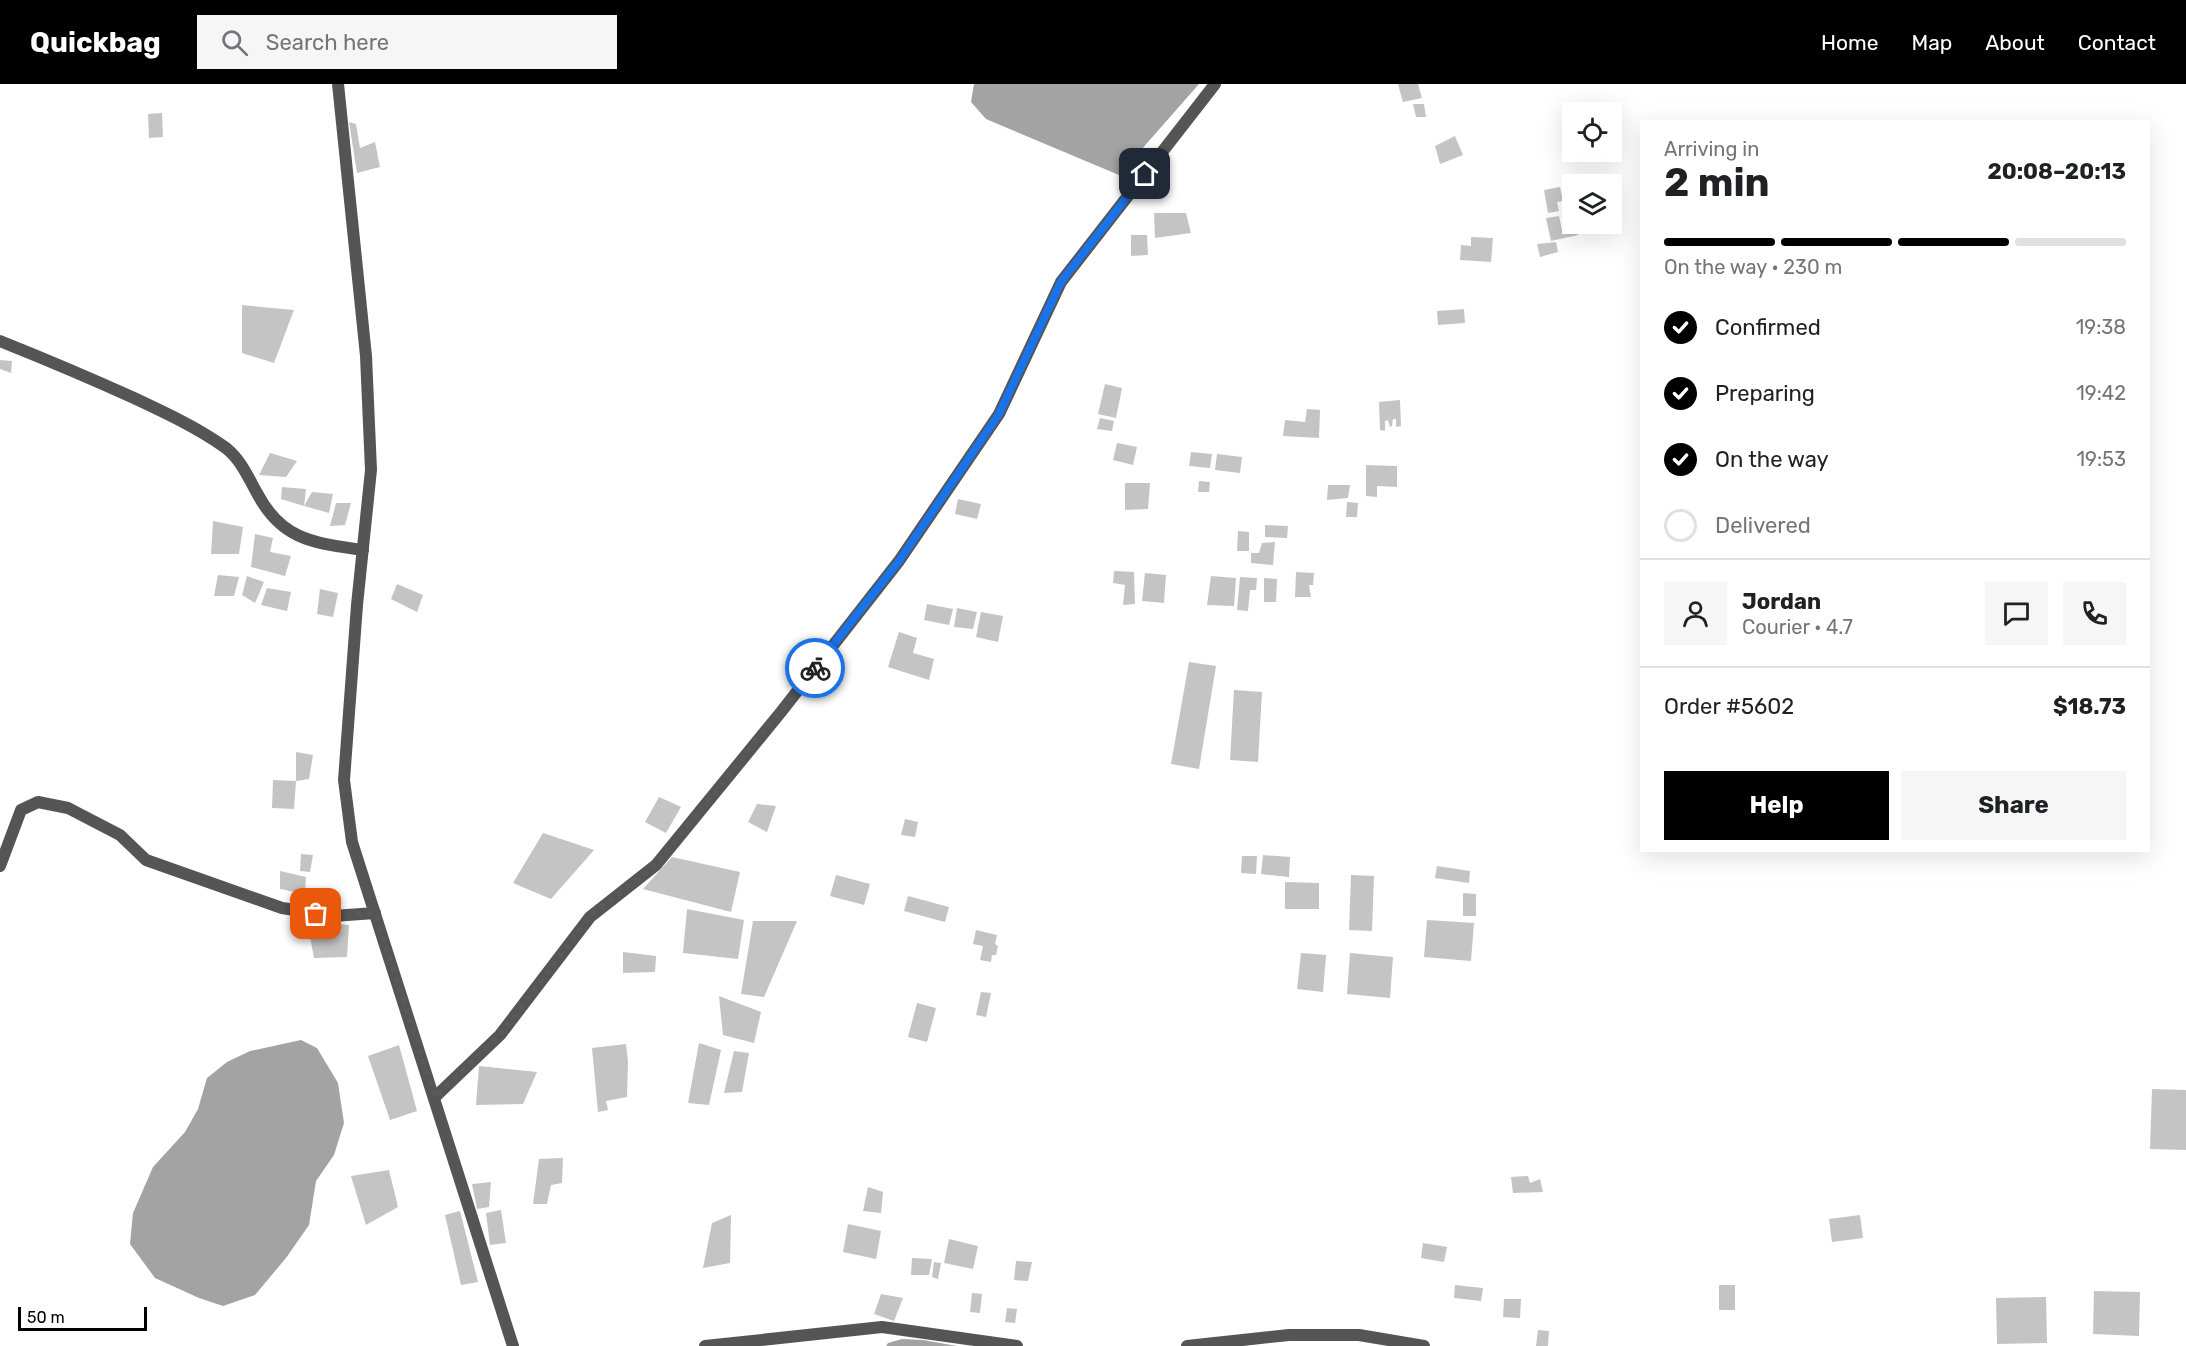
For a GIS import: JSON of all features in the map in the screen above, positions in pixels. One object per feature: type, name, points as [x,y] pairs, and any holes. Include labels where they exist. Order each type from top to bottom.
[{"type":"street","points":[[338,84],[366,356],[371,470],[344,780],[352,842],[513,1346]]},
{"type":"street","points":[[435,1097],[500,1035],[590,916],[656,865],[781,712],[899,561],[999,414],[1061,282],[1215,84]]},
{"type":"street","points":[[0,341],[94,380],[176,418],[227,449],[238,460],[273,519],[284,528],[317,543],[363,550]]},
{"type":"street","points":[[0,866],[21,810],[38,802],[68,808],[120,835],[147,860],[282,908],[333,916],[375,913]]},
{"type":"street","points":[[705,1346],[882,1328],[1017,1346]]},
{"type":"street","points":[[1187,1346],[1289,1335],[1359,1335],[1424,1346]]},
{"type":"shaded area","points":[[974,84],[1199,84],[1119,175],[986,119],[971,102]]},
{"type":"shaded area","points":[[301,1040],[317,1048],[338,1083],[344,1123],[334,1155],[316,1181],[309,1225],[286,1258],[255,1295],[223,1306],[155,1278],[130,1244],[133,1213],[153,1167],[185,1132],[198,1109],[207,1078],[227,1062],[250,1051]]},
{"type":"shaded area","points":[[902,1339],[957,1346],[886,1346],[888,1343]]},
{"type":"building","points":[[1398,84],[1418,84],[1422,98],[1403,102]]},
{"type":"building","points":[[1413,104],[1424,104],[1426,117],[1416,117]]},
{"type":"building","points":[[162,113],[163,137],[149,138],[148,114]]},
{"type":"building","points":[[349,122],[356,124],[360,148],[375,142],[380,167],[357,173]]},
{"type":"building","points":[[1455,136],[1463,155],[1440,164],[1435,146]]},
{"type":"building","points":[[1560,187],[1562,201],[1557,202],[1559,211],[1548,213],[1544,190]]},
{"type":"building","points":[[1154,213],[1186,213],[1191,233],[1155,238]]},
{"type":"building","points":[[1559,216],[1562,234],[1578,235],[1551,241],[1546,218]]},
{"type":"building","points":[[1131,235],[1147,235],[1148,255],[1131,256]]},
{"type":"building","points":[[1471,237],[1493,238],[1491,262],[1460,260],[1461,245],[1471,246]]},
{"type":"building","points":[[1556,242],[1558,252],[1540,257],[1537,244]]},
{"type":"building","points":[[242,305],[294,310],[274,363],[242,353]]},
{"type":"building","points":[[1464,309],[1465,323],[1438,325],[1437,311]]},
{"type":"building","points":[[0,360],[12,361],[11,373],[0,369]]},
{"type":"building","points":[[1105,384],[1122,388],[1116,418],[1098,414]]},
{"type":"building","points":[[1400,400],[1401,426],[1396,427],[1396,419],[1393,419],[1392,426],[1390,427],[1388,420],[1385,421],[1385,431],[1380,430],[1379,402]]},
{"type":"building","points":[[1307,409],[1320,410],[1319,438],[1283,436],[1285,420],[1305,422]]},
{"type":"building","points":[[1100,418],[1114,421],[1112,431],[1097,429]]},
{"type":"building","points":[[1117,443],[1137,447],[1133,465],[1113,460]]},
{"type":"building","points":[[1191,452],[1212,454],[1210,468],[1189,466]]},
{"type":"building","points":[[270,453],[297,461],[286,477],[259,475]]},
{"type":"building","points":[[1217,454],[1242,457],[1240,473],[1215,470]]},
{"type":"building","points":[[1366,465],[1397,466],[1397,487],[1377,486],[1377,497],[1366,496]]},
{"type":"building","points":[[1199,481],[1210,482],[1209,492],[1198,492]]},
{"type":"building","points":[[1125,483],[1150,483],[1148,509],[1125,510]]},
{"type":"building","points":[[1328,485],[1350,485],[1348,498],[1327,500]]},
{"type":"building","points":[[282,487],[306,489],[304,506],[281,499]]},
{"type":"building","points":[[312,492],[333,494],[329,513],[304,506]]},
{"type":"building","points":[[958,499],[981,504],[977,519],[955,514]]},
{"type":"building","points":[[1347,502],[1358,503],[1357,517],[1346,517]]},
{"type":"building","points":[[336,503],[351,503],[345,525],[330,526]]},
{"type":"building","points":[[213,521],[243,527],[239,554],[211,554]]},
{"type":"building","points":[[1265,525],[1288,526],[1287,538],[1265,537]]},
{"type":"building","points":[[1238,531],[1249,532],[1249,551],[1237,551]]},
{"type":"building","points":[[255,534],[273,538],[270,552],[291,556],[285,576],[251,567]]},
{"type":"building","points":[[1275,542],[1273,565],[1251,563],[1251,553],[1259,553],[1262,543]]},
{"type":"building","points":[[1114,571],[1134,572],[1135,604],[1123,605],[1125,585],[1113,583]]},
{"type":"building","points":[[1296,572],[1314,573],[1313,585],[1309,585],[1311,597],[1295,597]]},
{"type":"building","points":[[1145,573],[1166,575],[1164,603],[1142,601]]},
{"type":"building","points":[[218,575],[239,577],[234,596],[214,596]]},
{"type":"building","points":[[247,576],[264,582],[255,603],[242,595]]},
{"type":"building","points":[[1211,576],[1236,578],[1234,606],[1207,605]]},
{"type":"building","points":[[1240,577],[1257,578],[1256,590],[1250,590],[1248,611],[1237,610]]},
{"type":"building","points":[[1264,578],[1277,579],[1276,602],[1264,602]]},
{"type":"building","points":[[397,584],[423,595],[417,612],[391,599]]},
{"type":"building","points":[[267,588],[291,592],[287,611],[261,605]]},
{"type":"building","points":[[320,589],[338,593],[333,617],[317,614]]},
{"type":"building","points":[[927,604],[953,609],[949,625],[924,620]]},
{"type":"building","points":[[957,608],[977,612],[973,629],[954,627]]},
{"type":"building","points":[[981,612],[1003,616],[998,642],[976,637]]},
{"type":"building","points":[[899,632],[917,638],[913,653],[934,659],[929,680],[888,667]]},
{"type":"building","points":[[1189,662],[1216,666],[1199,769],[1171,764]]},
{"type":"building","points":[[1234,690],[1262,692],[1258,762],[1230,760]]},
{"type":"building","points":[[296,752],[313,755],[309,779],[296,781]]},
{"type":"building","points":[[273,780],[296,781],[294,809],[272,808]]},
{"type":"building","points":[[659,797],[681,807],[666,833],[645,822]]},
{"type":"building","points":[[757,804],[776,806],[767,832],[748,822]]},
{"type":"building","points":[[905,819],[918,822],[915,837],[901,835]]},
{"type":"building","points":[[543,833],[594,850],[551,899],[513,883]]},
{"type":"building","points":[[301,854],[313,855],[310,872],[300,871]]},
{"type":"building","points":[[1263,855],[1290,857],[1289,877],[1261,874]]},
{"type":"building","points":[[1242,856],[1257,856],[1256,874],[1241,873]]},
{"type":"building","points":[[672,857],[740,872],[731,912],[643,889]]},
{"type":"building","points":[[1437,866],[1470,871],[1469,883],[1435,878]]},
{"type":"building","points":[[280,871],[306,877],[305,894],[280,889]]},
{"type":"building","points":[[836,875],[870,884],[864,905],[830,896]]},
{"type":"building","points":[[1351,875],[1374,876],[1372,931],[1349,930]]},
{"type":"building","points":[[1285,882],[1319,883],[1319,909],[1285,909]]},
{"type":"building","points":[[1463,893],[1476,894],[1476,916],[1463,916]]},
{"type":"building","points":[[908,896],[949,907],[945,922],[904,911]]},
{"type":"building","points":[[687,909],[744,920],[738,959],[683,953]]},
{"type":"building","points":[[1427,920],[1474,923],[1471,961],[1424,957]]},
{"type":"building","points":[[307,921],[349,925],[347,957],[314,958]]},
{"type":"building","points":[[753,921],[797,921],[764,997],[741,994]]},
{"type":"building","points":[[976,930],[997,935],[996,955],[992,955],[991,962],[980,960],[983,946],[973,944]]},
{"type":"building","points":[[623,952],[656,956],[655,972],[623,973]]},
{"type":"building","points":[[1301,953],[1326,955],[1323,992],[1297,989]]},
{"type":"building","points":[[1350,953],[1393,957],[1390,998],[1347,994]]},
{"type":"building","points":[[981,992],[991,993],[986,1017],[976,1015]]},
{"type":"building","points":[[719,996],[761,1012],[754,1043],[723,1035]]},
{"type":"building","points":[[917,1003],[936,1008],[927,1042],[908,1037]]},
{"type":"building","points":[[699,1043],[721,1050],[709,1105],[688,1103]]},
{"type":"building","points":[[626,1044],[627,1097],[606,1101],[608,1110],[598,1112],[592,1048]]},
{"type":"building","points":[[399,1045],[417,1111],[390,1120],[368,1056]]},
{"type":"building","points":[[734,1051],[749,1053],[742,1092],[724,1093]]},
{"type":"building","points":[[479,1066],[537,1072],[523,1104],[476,1105]]},
{"type":"building","points":[[2152,1089],[2186,1090],[2186,1150],[2150,1149]]},
{"type":"building","points":[[563,1158],[562,1183],[551,1185],[547,1204],[533,1204],[539,1159]]},
{"type":"building","points":[[389,1170],[398,1207],[366,1225],[351,1176]]},
{"type":"building","points":[[1528,1176],[1530,1183],[1540,1179],[1543,1192],[1513,1193],[1511,1177]]},
{"type":"building","points":[[491,1182],[489,1207],[477,1209],[472,1184]]},
{"type":"building","points":[[868,1187],[883,1192],[881,1213],[863,1211]]},
{"type":"building","points":[[501,1210],[506,1243],[490,1245],[486,1213]]},
{"type":"building","points":[[460,1211],[478,1282],[461,1285],[445,1215]]},
{"type":"building","points":[[731,1215],[730,1263],[703,1268],[712,1223]]},
{"type":"building","points":[[1860,1215],[1863,1238],[1832,1242],[1829,1219]]},
{"type":"building","points":[[848,1224],[881,1231],[876,1259],[843,1252]]},
{"type":"building","points":[[949,1239],[978,1246],[973,1269],[944,1263]]},
{"type":"building","points":[[1423,1243],[1447,1247],[1444,1262],[1421,1258]]},
{"type":"building","points":[[912,1258],[932,1259],[929,1275],[911,1275]]},
{"type":"building","points":[[1016,1261],[1032,1262],[1028,1281],[1014,1280]]},
{"type":"building","points":[[934,1262],[941,1263],[938,1279],[932,1277]]},
{"type":"building","points":[[1455,1285],[1483,1288],[1481,1301],[1454,1298]]},
{"type":"building","points":[[1719,1285],[1735,1285],[1735,1310],[1719,1310]]},
{"type":"building","points":[[2094,1291],[2140,1292],[2139,1336],[2093,1334]]},
{"type":"building","points":[[972,1293],[982,1294],[980,1313],[970,1312]]},
{"type":"building","points":[[881,1294],[903,1298],[894,1321],[874,1314]]},
{"type":"building","points":[[2046,1297],[2047,1343],[1997,1344],[1996,1298]]},
{"type":"building","points":[[1504,1299],[1521,1299],[1520,1318],[1503,1317]]},
{"type":"building","points":[[1007,1308],[1017,1309],[1015,1323],[1005,1322]]},
{"type":"building","points":[[1538,1330],[1549,1331],[1548,1346],[1536,1346]]},
{"type":"way so far","points":[[316,914],[333,916],[375,913],[435,1097],[500,1035],[590,916],[656,865],[815,668]]},
{"type":"route","points":[[815,668],[899,561],[999,414],[1061,282],[1145,174]]}]
